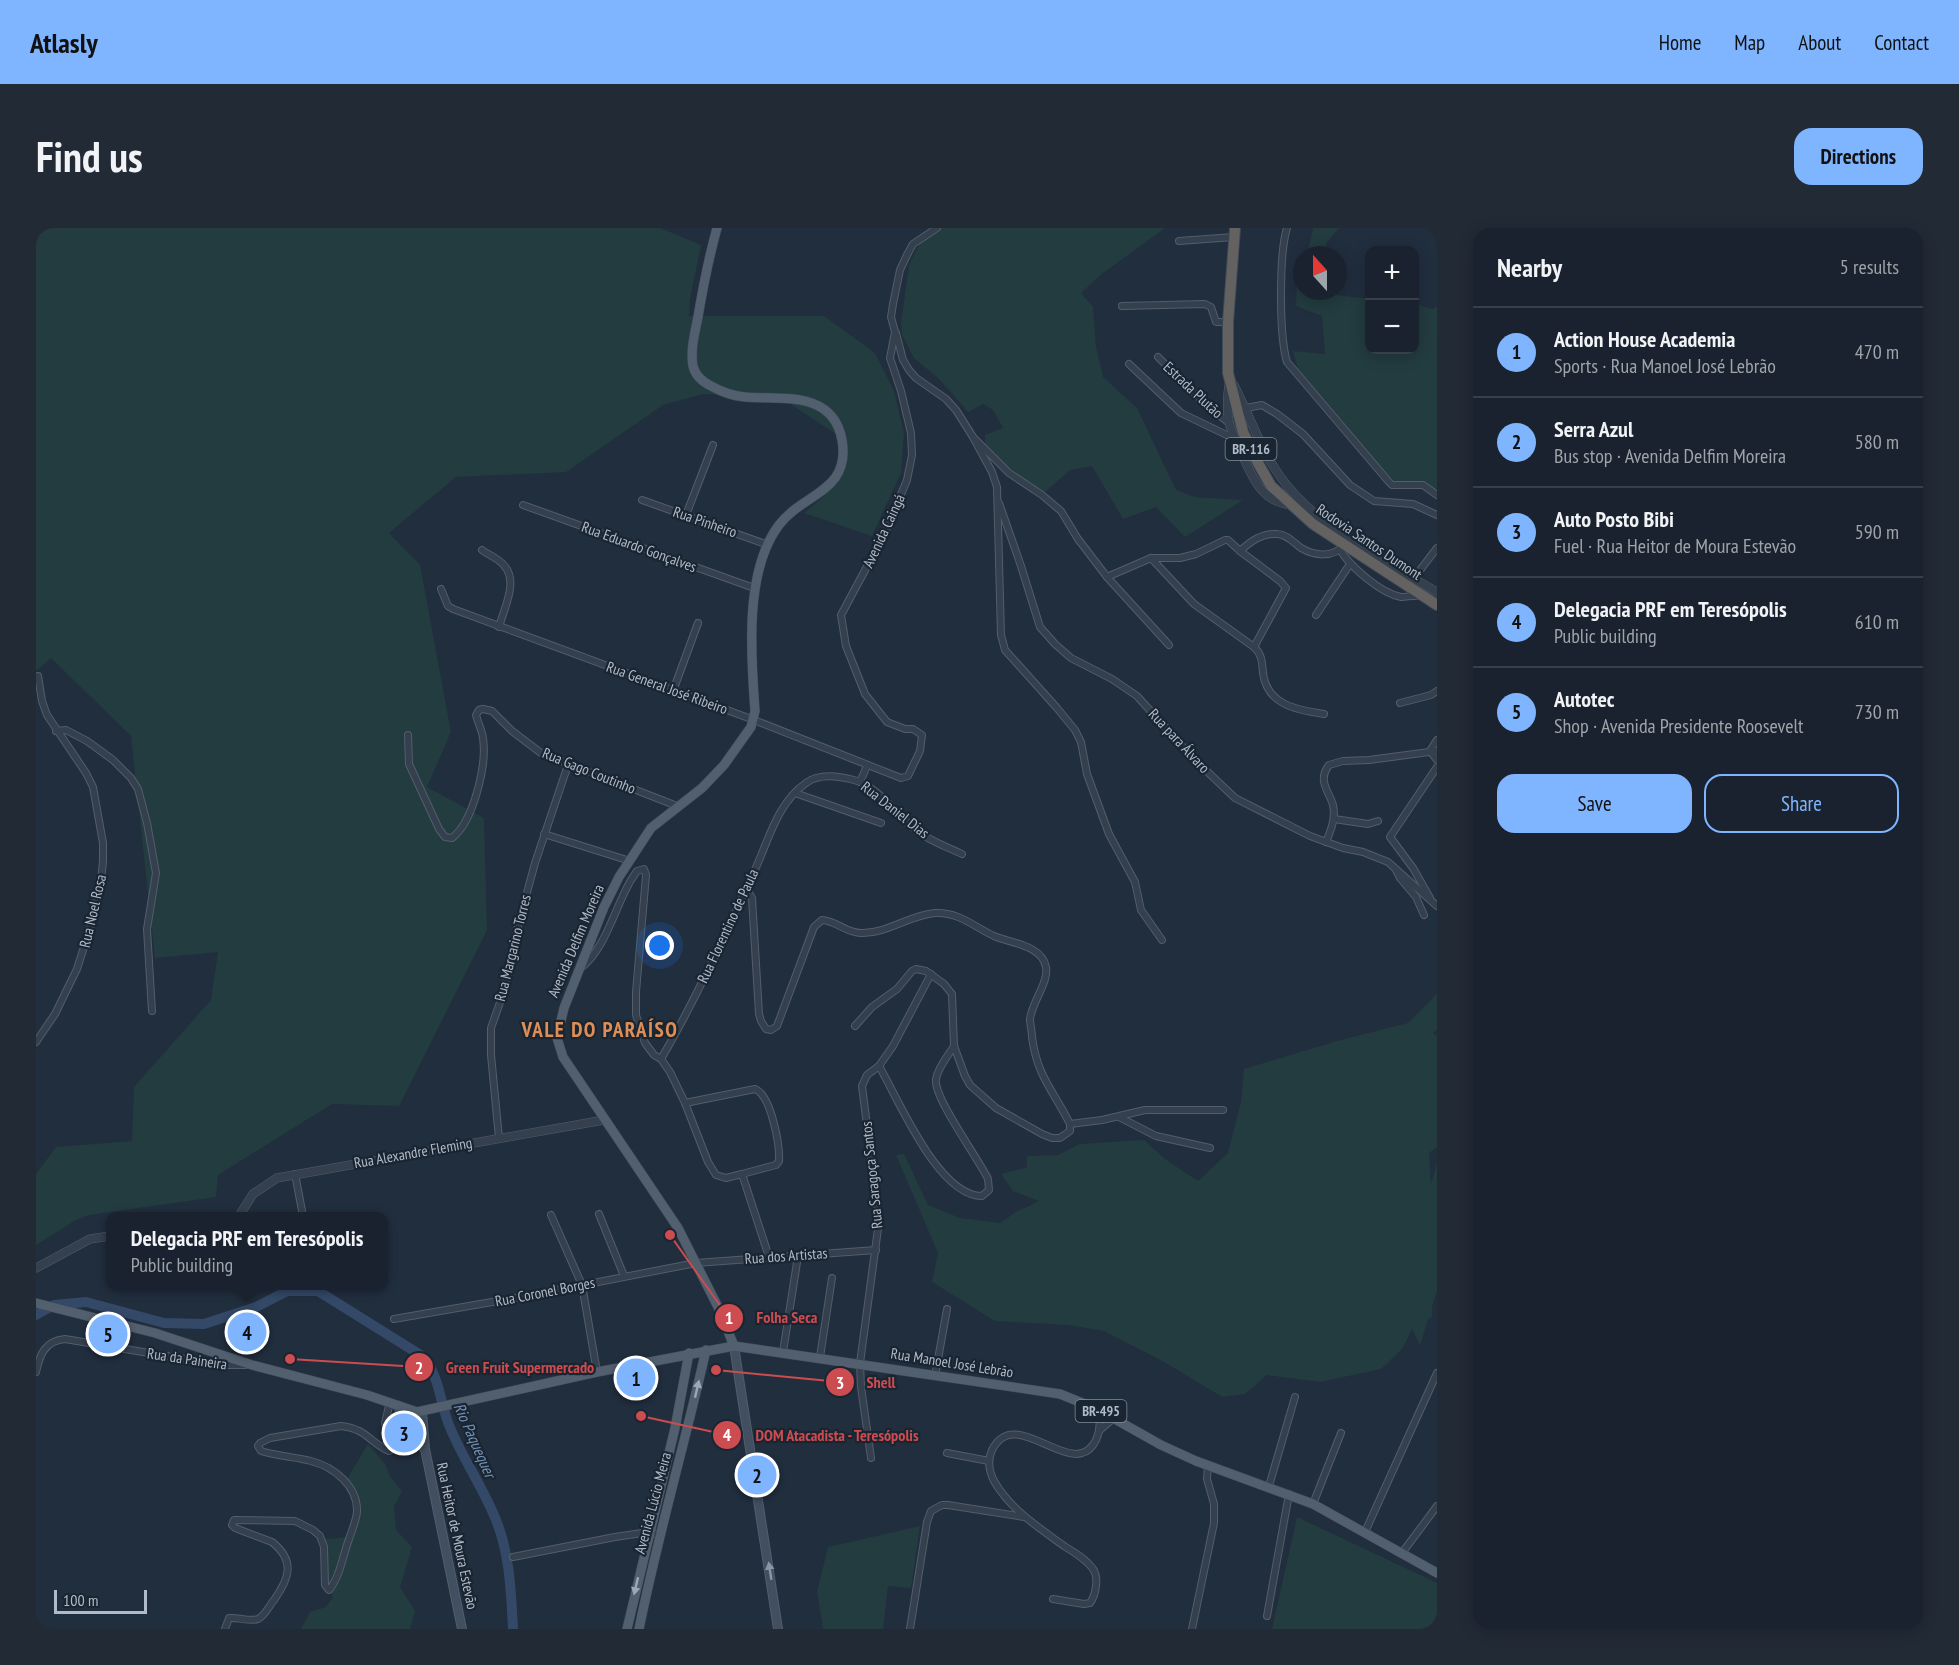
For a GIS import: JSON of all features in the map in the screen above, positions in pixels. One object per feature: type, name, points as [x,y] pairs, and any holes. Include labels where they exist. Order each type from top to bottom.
[{"type":"highway","name":"Rodovia Santos Dumont","points":[[1234,232],[1228,322],[1229,377],[1243,432],[1270,486],[1342,547],[1437,605]]},
{"type":"main road","points":[[717,228],[694,337],[693,368],[699,378],[727,394],[806,400],[827,412],[842,438],[843,460],[834,481],[787,515],[778,526],[758,570],[753,608],[754,720]]},
{"type":"main road","name":"Avenida Delfim Moreira","points":[[754,720],[739,745],[711,779],[651,828],[630,861],[607,900],[578,970],[564,1008],[557,1038],[563,1057],[678,1228],[729,1330],[734,1346],[778,1629]]},
{"type":"main road","name":"BR-495","points":[[36,1303],[155,1333],[252,1365],[426,1411]]},
{"type":"main road","name":"Rua Manoel José Lebrão","points":[[426,1411],[597,1372],[734,1346],[1060,1394],[1114,1418],[1161,1445],[1313,1504],[1437,1573]]},
{"type":"main road","name":"Avenida Lúcio Meira","points":[[639,1629],[659,1534],[688,1429],[706,1350]]},
{"type":"main road","name":"Avenida Lúcio Meira","points":[[627,1629],[675,1428],[689,1353]]},
{"type":"main road","name":"Rua Heitor de Moura Estevão","points":[[393,1404],[425,1449]]},
{"type":"main road","name":"Rua Heitor de Moura Estevão","points":[[426,1411],[425,1449],[462,1629]]},
{"type":"main road","points":[[675,1428],[688,1429]]},
{"type":"street","name":"Avenida Caingá","points":[[902,778],[908,776],[912,771],[920,751],[922,735],[913,729],[905,729],[887,722],[865,694],[846,646],[841,615],[885,533],[907,480],[912,455],[911,433],[902,391],[890,358],[896,332],[891,317],[896,283],[913,244],[937,228]]},
{"type":"street","points":[[1287,228],[1283,239],[1282,282],[1282,338],[1287,362],[1392,485],[1423,485],[1437,495]]},
{"type":"street","points":[[1179,241],[1234,232]]},
{"type":"street","points":[[1122,306],[1205,304],[1211,307],[1216,322],[1228,322]]},
{"type":"street","points":[[896,332],[903,360],[909,370],[916,378],[946,399],[956,410],[992,472],[999,503],[1001,634],[1005,650],[1075,730],[1081,742],[1087,774],[1109,834],[1135,882],[1141,910],[1162,940]]},
{"type":"street","name":"Estrada Plutão","points":[[1158,357],[1202,401],[1230,424]]},
{"type":"street","points":[[1129,364],[1181,413],[1235,439]]},
{"type":"street","points":[[1229,377],[1271,463],[1295,494],[1329,523],[1376,556],[1437,592]]},
{"type":"street","points":[[1229,377],[1227,405],[1230,424],[1250,473],[1259,488],[1276,502],[1292,505]]},
{"type":"street","points":[[1246,408],[1262,405],[1277,414],[1303,434],[1350,485],[1374,501],[1413,504],[1437,515]]},
{"type":"street","points":[[973,437],[1009,473],[1061,511],[1078,539],[1107,576],[1169,645]]},
{"type":"street","points":[[686,515],[713,445]]},
{"type":"street","points":[[1250,473],[1258,463],[1271,463]]},
{"type":"street","points":[[1259,488],[1270,486],[1279,475]]},
{"type":"street","name":"Rua Pinheiro","points":[[642,500],[768,545]]},
{"type":"street","name":"Rua para Álvaro","points":[[999,503],[1040,627],[1055,644],[1078,662],[1112,679],[1137,696],[1194,759],[1230,794],[1251,807],[1326,842],[1382,859],[1434,903]]},
{"type":"street","name":"Rua Eduardo Gonçalves","points":[[523,505],[754,588]]},
{"type":"street","points":[[1240,550],[1253,540],[1276,534],[1283,535],[1302,548],[1313,552],[1330,555],[1342,547],[1350,564],[1386,591],[1403,597],[1419,595],[1437,605]]},
{"type":"street","points":[[1107,576],[1150,558],[1188,557],[1228,540],[1286,588],[1254,647]]},
{"type":"street","points":[[1414,578],[1437,548]]},
{"type":"street","points":[[482,550],[498,559],[510,572],[512,584],[499,627]]},
{"type":"street","points":[[1150,558],[1194,604],[1254,647],[1261,655],[1265,682],[1276,699],[1286,706],[1324,714]]},
{"type":"street","points":[[1316,615],[1350,564]]},
{"type":"street","name":"Rua General José Ribeiro","points":[[441,589],[448,606],[453,609],[754,720],[902,778]]},
{"type":"street","points":[[673,691],[698,623]]},
{"type":"street","name":"Rua Noel Rosa","points":[[36,1042],[55,1014],[77,969],[92,925],[104,861],[104,843],[93,786],[56,731],[42,701],[38,676]]},
{"type":"street","points":[[1400,703],[1431,695],[1437,691]]},
{"type":"street","name":"Rua Gago Coutinho","points":[[408,735],[409,764],[439,829],[445,837],[452,838],[465,826],[479,782],[483,738],[476,715],[479,710],[483,709],[492,711],[537,750],[677,806]]},
{"type":"street","points":[[56,731],[66,730],[87,741],[113,760],[138,789],[156,873],[147,929],[152,1011]]},
{"type":"street","points":[[1437,740],[1433,751],[1437,760]]},
{"type":"street","points":[[1326,842],[1334,819],[1333,806],[1325,787],[1324,774],[1329,765],[1343,761],[1433,751]]},
{"type":"street","name":"Rua Margarino Torres","points":[[500,1138],[490,1055],[491,1028],[504,991],[519,922],[544,834],[569,762]]},
{"type":"street","points":[[860,782],[867,766]]},
{"type":"street","points":[[1434,903],[1413,868],[1390,837],[1437,767]]},
{"type":"street","name":"Rua Daniel Dias","points":[[795,793],[804,784],[819,777],[835,777],[860,782],[918,832],[962,854]]},
{"type":"street","points":[[795,793],[881,823]]},
{"type":"street","name":"Rua Florentino de Paula","points":[[661,1059],[681,1025],[746,888],[772,827],[795,793]]},
{"type":"street","points":[[1334,819],[1368,824],[1378,821]]},
{"type":"street","points":[[544,834],[630,861]]},
{"type":"street","points":[[1394,867],[1416,897],[1424,915]]},
{"type":"street","points":[[578,970],[595,955],[631,879],[637,871],[644,869],[646,875],[636,1015],[645,1043],[670,1072],[716,1175],[726,1178],[776,1165],[779,1161],[772,1118],[764,1094],[755,1089],[685,1104]]},
{"type":"street","points":[[746,888],[752,898],[759,1014],[766,1029],[771,1030],[777,1026],[814,927],[822,920],[837,923],[851,932],[861,933],[882,929],[914,918],[943,913],[963,918],[996,937],[1025,946],[1041,957],[1045,962],[1047,972],[1036,996],[1030,1019],[1034,1056],[1071,1128],[1068,1134],[1060,1138],[1052,1138],[1001,1112],[970,1084],[954,1046],[952,994],[931,974],[921,969],[912,971],[897,989],[872,1007],[855,1026]]},
{"type":"street","name":"Rua Saragoça Santos","points":[[871,1458],[860,1363],[876,1250],[878,1210],[862,1086],[867,1076],[879,1066],[893,1046],[931,974]]},
{"type":"street","points":[[879,1066],[917,1136],[937,1166],[959,1189],[982,1196],[989,1190],[988,1179],[942,1101],[936,1086],[937,1075],[954,1046]]},
{"type":"street","points":[[1070,1124],[1119,1117],[1145,1110],[1223,1110]]},
{"type":"street","points":[[1119,1117],[1156,1136],[1209,1148]]},
{"type":"street","name":"Rua Alexandre Fleming","points":[[241,1212],[258,1189],[277,1178],[604,1120]]},
{"type":"street","points":[[295,1174],[302,1212]]},
{"type":"street","points":[[742,1174],[769,1257]]},
{"type":"street","points":[[599,1214],[624,1276]]},
{"type":"street","points":[[551,1215],[582,1285],[597,1372]]},
{"type":"street","points":[[36,1268],[90,1239],[106,1237]]},
{"type":"street","name":"Rua dos Artistas","points":[[696,1263],[876,1250]]},
{"type":"street","points":[[783,1352],[798,1256]]},
{"type":"street","name":"Rua Coronel Borges","points":[[394,1319],[696,1263]]},
{"type":"street","points":[[819,1357],[832,1278]]},
{"type":"street","points":[[935,1376],[947,1309]]},
{"type":"street","name":"Rua da Paineira","points":[[36,1372],[45,1348],[57,1340],[65,1339],[221,1365],[252,1365]]},
{"type":"street","points":[[1365,1532],[1437,1373]]},
{"type":"street","points":[[1269,1486],[1295,1397]]},
{"type":"street","points":[[225,1629],[229,1618],[256,1619],[262,1616],[278,1594],[288,1573],[285,1558],[277,1546],[235,1528],[232,1525],[234,1520],[295,1521],[313,1530],[322,1542],[325,1585],[329,1590],[356,1520],[354,1496],[339,1474],[320,1464],[261,1450],[258,1446],[260,1443],[270,1438],[341,1426],[366,1433],[388,1451],[391,1450],[392,1444],[384,1423],[393,1404]]},
{"type":"street","points":[[1096,1409],[1100,1430]]},
{"type":"street","points":[[1053,1599],[1084,1605],[1090,1603],[1096,1577],[1094,1571],[1083,1559],[1024,1517],[1012,1505],[994,1480],[989,1461],[995,1445],[1010,1436],[1020,1435],[1073,1455],[1082,1453],[1092,1446],[1100,1430],[1114,1418]]},
{"type":"street","points":[[1313,1504],[1341,1433]]},
{"type":"street","points":[[947,1453],[989,1461]]},
{"type":"street","points":[[1192,1629],[1214,1523],[1214,1504],[1207,1479],[1208,1465]]},
{"type":"street","points":[[1267,1616],[1289,1494]]},
{"type":"street","points":[[910,1629],[927,1522],[931,1510],[948,1505],[1024,1517]]},
{"type":"street","points":[[1402,1553],[1437,1506]]},
{"type":"street","points":[[513,1557],[615,1537],[659,1534]]},
{"type":"green space","points":[[36,228],[660,228],[701,245],[690,299],[689,316],[824,316],[875,353],[894,391],[904,433],[901,473],[872,536],[804,513],[829,491],[838,477],[842,458],[836,434],[778,396],[703,394],[663,405],[566,472],[456,477],[389,533],[420,565],[451,732],[427,787],[484,818],[487,930],[399,1106],[332,1104],[218,1175],[216,1197],[89,1215],[76,1220],[36,1245],[36,1174],[56,1147],[132,1141],[134,1087],[211,1000],[218,952],[155,958],[131,736],[51,658],[36,671]]},
{"type":"green space","points":[[939,228],[1165,228],[1103,273],[1081,293],[1093,307],[1096,347],[1103,377],[1137,408],[1176,490],[1195,497],[1243,500],[1185,537],[1156,507],[1123,519],[1092,466],[1070,470],[1042,495],[985,447],[985,435],[1003,428],[993,410],[983,404],[968,412],[939,379],[914,358],[902,335],[901,323],[909,265],[920,243]]},
{"type":"green space","points":[[1313,228],[1339,228],[1325,244],[1326,246],[1309,246]]},
{"type":"green space","points":[[1347,296],[1365,298],[1365,354],[1419,354],[1419,305],[1433,309],[1437,306],[1437,489],[1390,480],[1301,380],[1293,351],[1325,354],[1322,316],[1296,306],[1296,300],[1347,300]]},
{"type":"green space","points":[[1437,994],[1437,1030],[1433,1033],[1437,1036],[1437,1147],[1429,1153],[1431,1184],[1437,1163],[1437,1291],[1432,1306],[1432,1317],[1428,1319],[1420,1346],[1412,1329],[1402,1349],[1381,1369],[1320,1382],[1267,1375],[1245,1394],[1222,1397],[1166,1363],[1104,1331],[1068,1325],[995,1321],[932,1282],[938,1253],[896,1155],[904,1154],[928,1205],[960,1218],[1000,1223],[1039,1201],[1013,1191],[1001,1174],[1027,1167],[1027,1156],[1058,1155],[1079,1144],[1144,1140],[1165,1159],[1198,1181],[1228,1153],[1241,1102],[1244,1069],[1337,1041],[1408,1023]]},
{"type":"green space","points":[[368,1444],[385,1464],[390,1476],[402,1491],[394,1507],[396,1530],[412,1547],[400,1587],[415,1611],[410,1629],[301,1629],[310,1612],[326,1607],[333,1597],[325,1582],[324,1539],[349,1537],[358,1499],[357,1492],[347,1479]]},
{"type":"green space","points":[[1297,1517],[1437,1583],[1437,1629],[1272,1629]]},
{"type":"green space","points":[[920,1526],[911,1588],[888,1586],[883,1629],[823,1629],[817,1592],[828,1547]]},
{"type":"waterway","name":"Rio Paquequer","points":[[36,1315],[54,1305],[86,1302],[164,1323],[204,1324],[256,1307],[287,1291],[318,1291],[419,1354],[431,1369],[449,1425],[491,1508],[501,1533],[509,1574],[513,1629]]},
{"type":"place","name":"Folha Seca","points":[[670,1235]]},
{"type":"place","name":"Delegacia PRF em Teresópolis","points":[[247,1332]]},
{"type":"place","name":"Autotec","points":[[108,1334]]},
{"type":"place","name":"Green Fruit Supermercado","points":[[290,1359]]},
{"type":"place","name":"Shell","points":[[716,1370]]},
{"type":"place","name":"Action House Academia","points":[[636,1378]]},
{"type":"place","name":"DOM Atacadista - Teresópolis","points":[[641,1416]]},
{"type":"place","name":"Auto Posto Bibi","points":[[404,1433]]},
{"type":"place","name":"Serra Azul","points":[[757,1475]]},
{"type":"district","name":"VALE DO PARAÍSO","points":[[600,1030]]}]
